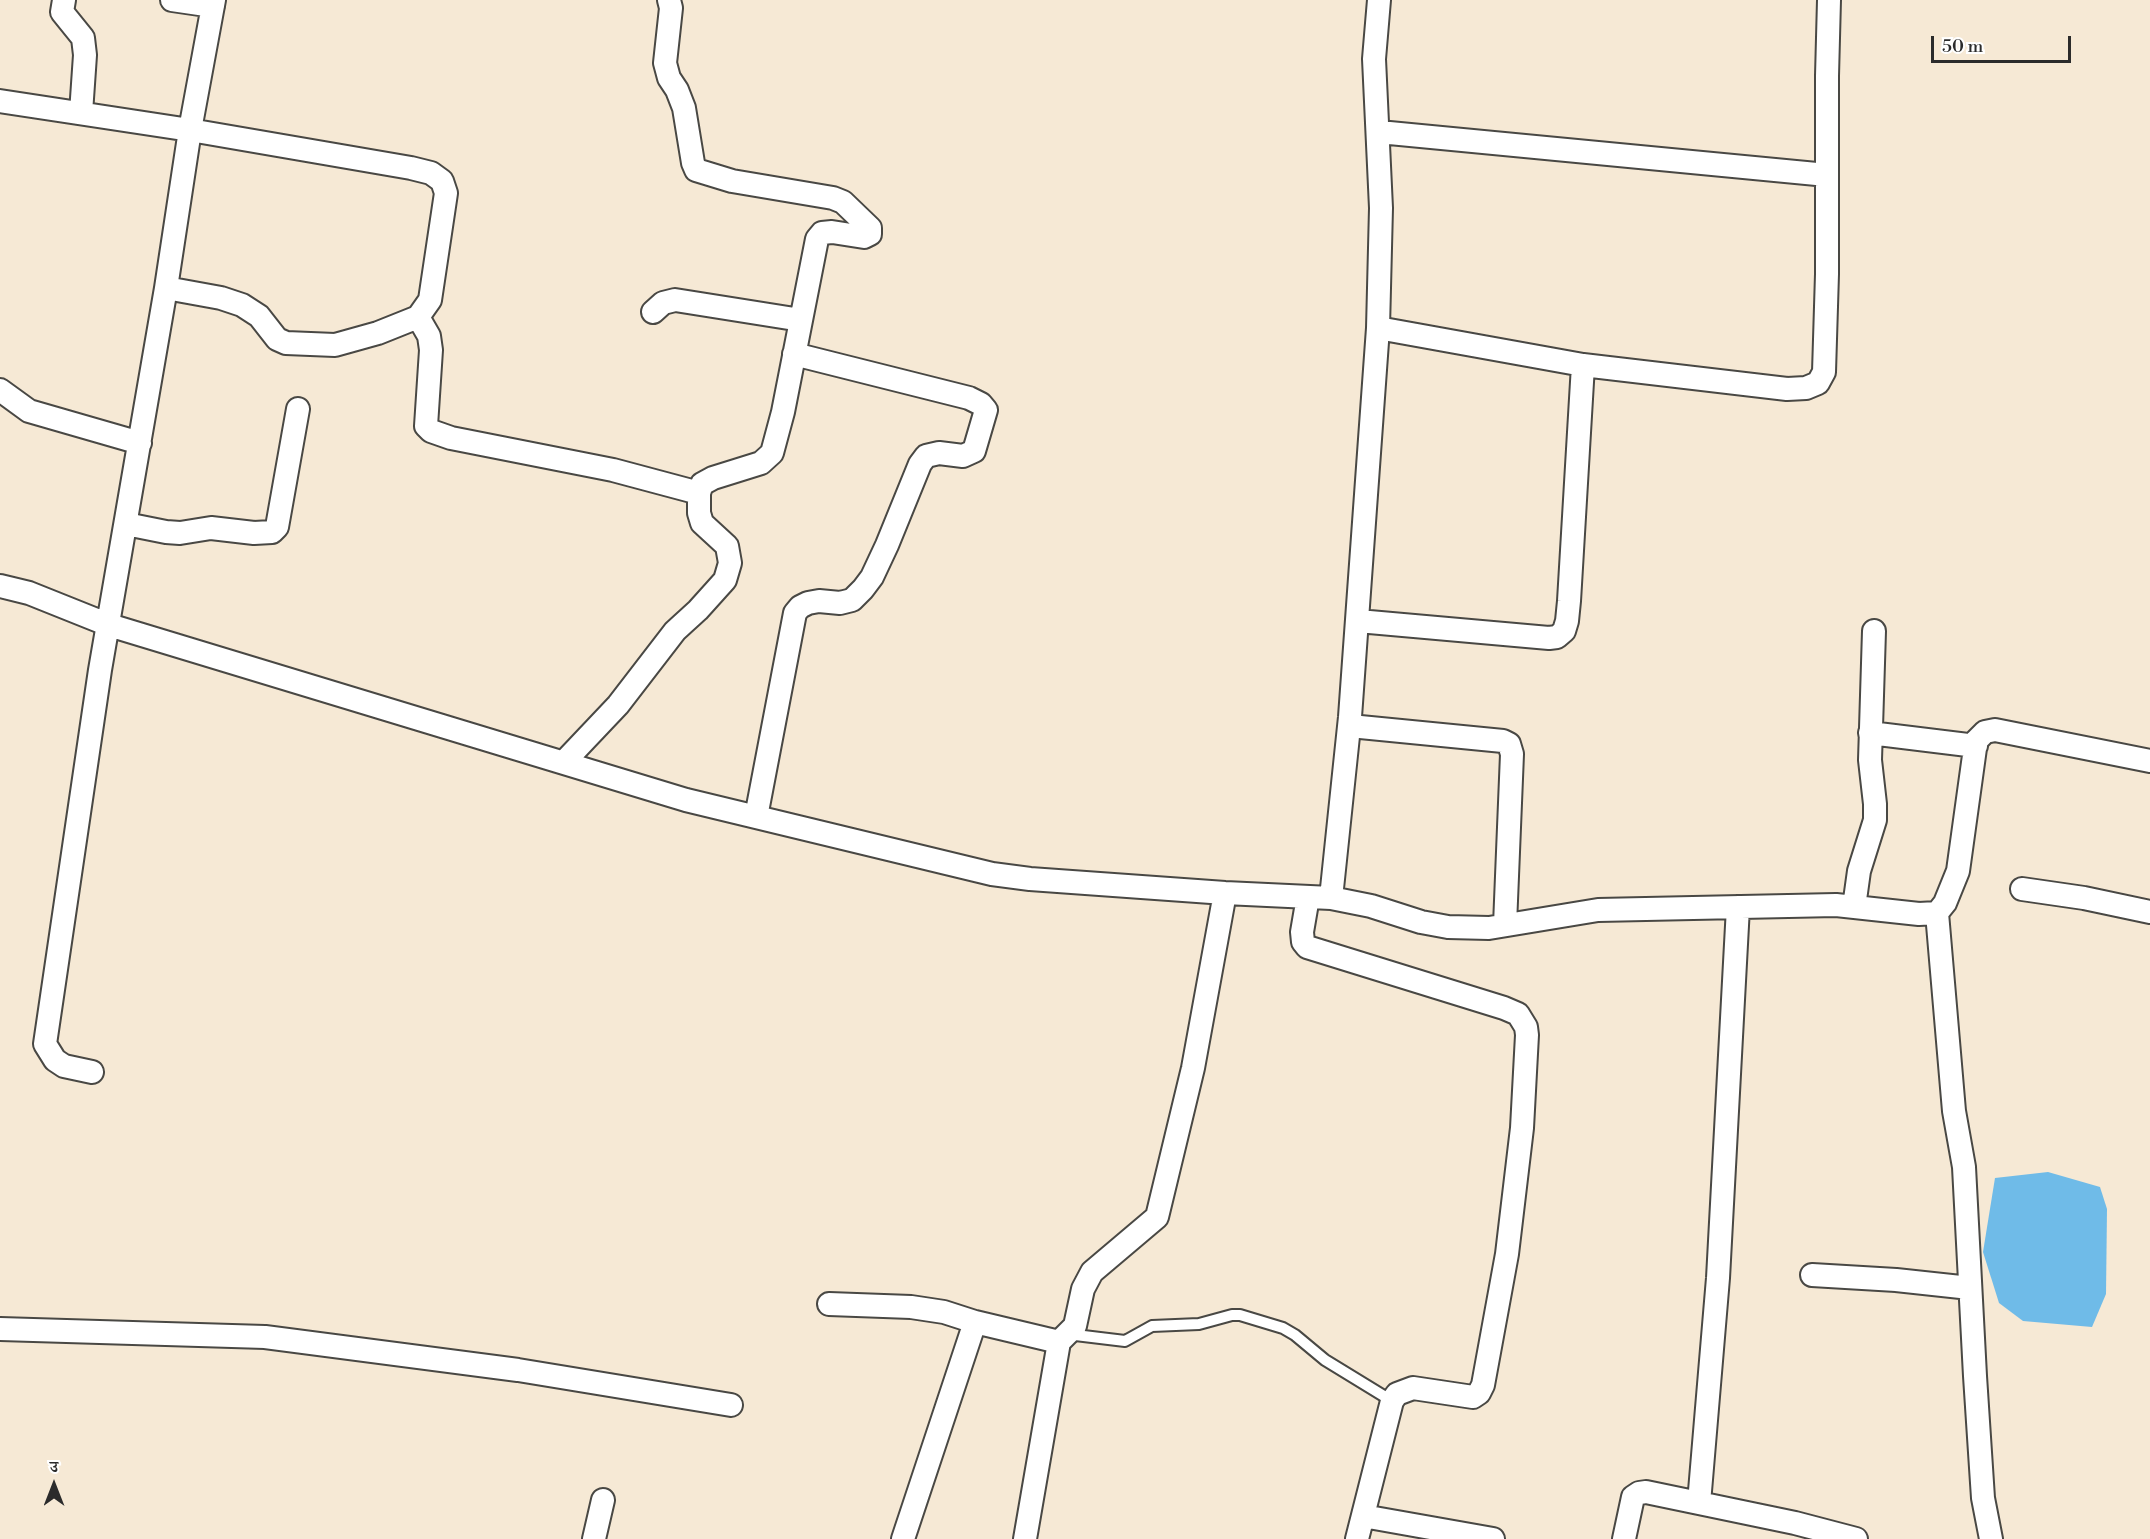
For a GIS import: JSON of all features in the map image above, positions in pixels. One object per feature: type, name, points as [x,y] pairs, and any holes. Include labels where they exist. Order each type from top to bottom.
[{"type":"street","points":[[64,0],[62,12],[83,38],[85,55],[81,113]]},
{"type":"street","points":[[92,1072],[64,1066],[49,1053],[45,1044],[108,625],[213,3],[172,0]]},
{"type":"street","points":[[564,762],[618,705],[675,631],[698,610],[724,580],[730,563],[726,546],[702,523],[699,513],[699,493],[702,484],[713,478],[761,463],[772,453],[783,412],[817,239],[822,233],[832,232],[864,237],[870,234],[870,228],[843,201],[732,181],[696,170],[684,108],[669,78],[665,63],[671,8],[669,0]]},
{"type":"street","points":[[1331,898],[1350,726],[1378,328],[1381,208],[1374,59],[1379,0]]},
{"type":"street","points":[[1378,328],[1583,365],[1787,389],[1806,388],[1818,383],[1824,372],[1827,274],[1829,0]]},
{"type":"street","points":[[0,101],[190,130],[411,168],[431,173],[442,181],[446,193],[430,300],[418,317],[351,342],[335,345],[286,343],[277,339],[259,316],[242,305],[221,298],[166,288]]},
{"type":"street","points":[[1379,132],[1827,175]]},
{"type":"street","points":[[653,312],[663,303],[675,300],[801,320]]},
{"type":"street","points":[[418,317],[429,336],[432,350],[426,426],[431,430],[451,438],[613,470],[699,493]]},
{"type":"street","points":[[756,817],[795,613],[808,603],[819,601],[840,603],[852,600],[863,589],[872,577],[887,545],[920,464],[926,456],[939,453],[963,456],[974,451],[986,410],[981,404],[969,398],[794,354]]},
{"type":"street","points":[[1358,621],[1550,638],[1557,637],[1564,631],[1569,601],[1583,365]]},
{"type":"street","points":[[0,390],[29,411],[140,443]]},
{"type":"street","points":[[126,524],[166,532],[223,528],[254,533],[272,532],[277,527],[298,409]]},
{"type":"street","points":[[0,586],[28,593],[108,625],[686,800],[992,874],[1225,893],[1331,898],[1371,906],[1420,922],[1448,927],[1489,928],[1598,910],[1836,905],[1919,914],[1937,913]]},
{"type":"street","points":[[1854,907],[1859,871],[1875,820],[1870,760],[1874,631]]},
{"type":"street","points":[[1350,726],[1503,741],[1509,744],[1512,754],[1505,925]]},
{"type":"street","points":[[1991,1539],[1983,1498],[1964,1167],[1954,1111],[1937,913],[1945,903],[1958,871],[1976,741],[1985,732],[1995,730],[2150,761]]},
{"type":"street","points":[[1870,733],[1976,746]]},
{"type":"street","points":[[2022,889],[2084,898],[2150,912]]},
{"type":"street","points":[[1025,1539],[1063,1338],[1075,1326],[1083,1289],[1092,1272],[1157,1217],[1193,1068],[1225,893]]},
{"type":"street","points":[[1308,897],[1302,932],[1303,942],[1307,947],[1504,1008],[1518,1014],[1526,1027],[1522,1128],[1507,1254],[1483,1385],[1479,1393],[1473,1396],[1413,1388],[1396,1394],[1392,1401],[1357,1539]]},
{"type":"street","points":[[1698,1503],[1718,1278],[1738,907]]},
{"type":"street","points":[[1812,1275],[1896,1280],[1970,1288]]},
{"type":"street","points":[[829,1304],[911,1307],[944,1312],[975,1322],[1063,1338]]},
{"type":"street","points":[[903,1539],[975,1322]]},
{"type":"street","points":[[0,1330],[265,1336],[518,1370],[731,1405]]},
{"type":"street","points":[[1624,1539],[1630,1504],[1633,1497],[1639,1493],[1653,1493],[1795,1523],[1856,1539]]},
{"type":"street","points":[[594,1539],[603,1500]]},
{"type":"street","points":[[1363,1516],[1493,1539]]},
{"type":"lane","points":[[1063,1338],[1125,1341],[1152,1326],[1199,1324],[1240,1315],[1289,1332],[1325,1360],[1392,1401]]},
{"type":"water","points":[[2048,1172],[2100,1187],[2107,1209],[2106,1294],[2092,1327],[2023,1321],[1999,1303],[1983,1252],[1995,1178]]}]
